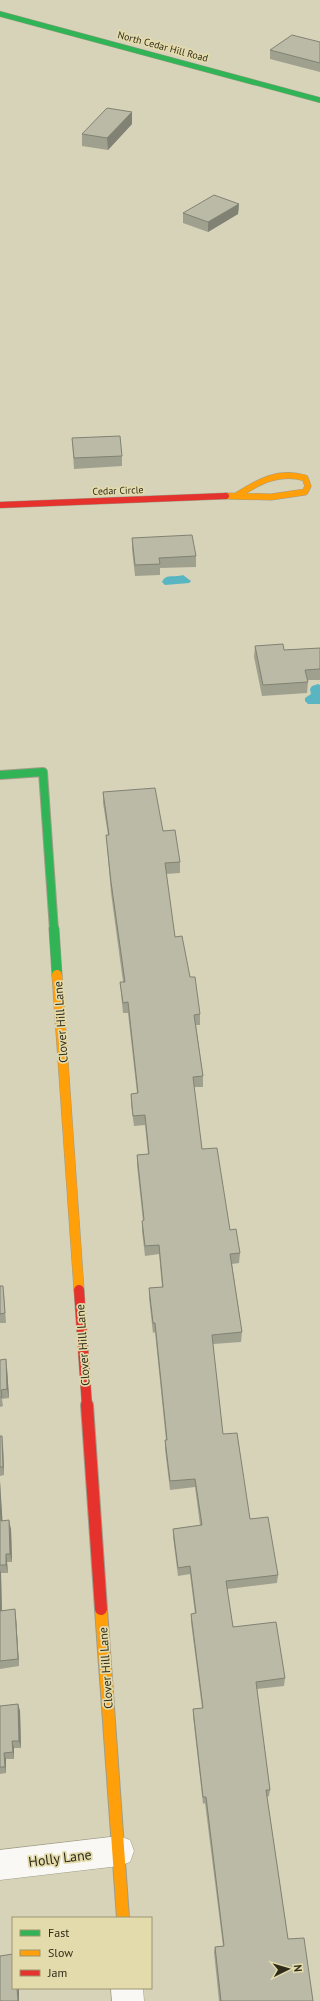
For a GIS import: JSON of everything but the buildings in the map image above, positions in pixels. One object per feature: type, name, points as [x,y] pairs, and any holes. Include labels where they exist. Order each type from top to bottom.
[{"type":"street","name":"North Cedar Hill Road","points":[[0,14],[320,100]]},
{"type":"street","name":"Cedar Circle","points":[[0,506],[236,496],[264,499],[305,492],[308,486],[305,478],[297,474],[284,472],[270,477],[236,496]]},
{"type":"street","name":"Clover Hill Lane","points":[[0,775],[43,772],[123,1917]]},
{"type":"street","name":"Holly Lane","points":[[0,1865],[119,1851]]},
{"type":"street","points":[[127,1989],[128,2001]]},
{"type":"water","points":[[183,575],[191,581],[189,583],[165,585],[162,582],[168,577]]},
{"type":"water","points":[[318,684],[320,685],[320,704],[308,704],[305,701],[305,698],[311,694],[310,689],[312,686]]},
{"type":"traffic: fast","points":[[0,14],[320,100]]},
{"type":"traffic: fast","points":[[0,775],[43,772],[57,975]]},
{"type":"traffic: slow","points":[[226,496],[271,497],[305,492],[308,486],[305,478],[295,475],[278,475],[269,478],[236,496]]},
{"type":"traffic: slow","points":[[57,975],[79,1290]]},
{"type":"traffic: slow","points":[[101,1609],[123,1917]]},
{"type":"traffic: jam","points":[[0,505],[226,496]]},
{"type":"traffic: jam","points":[[79,1290],[101,1609]]}]
